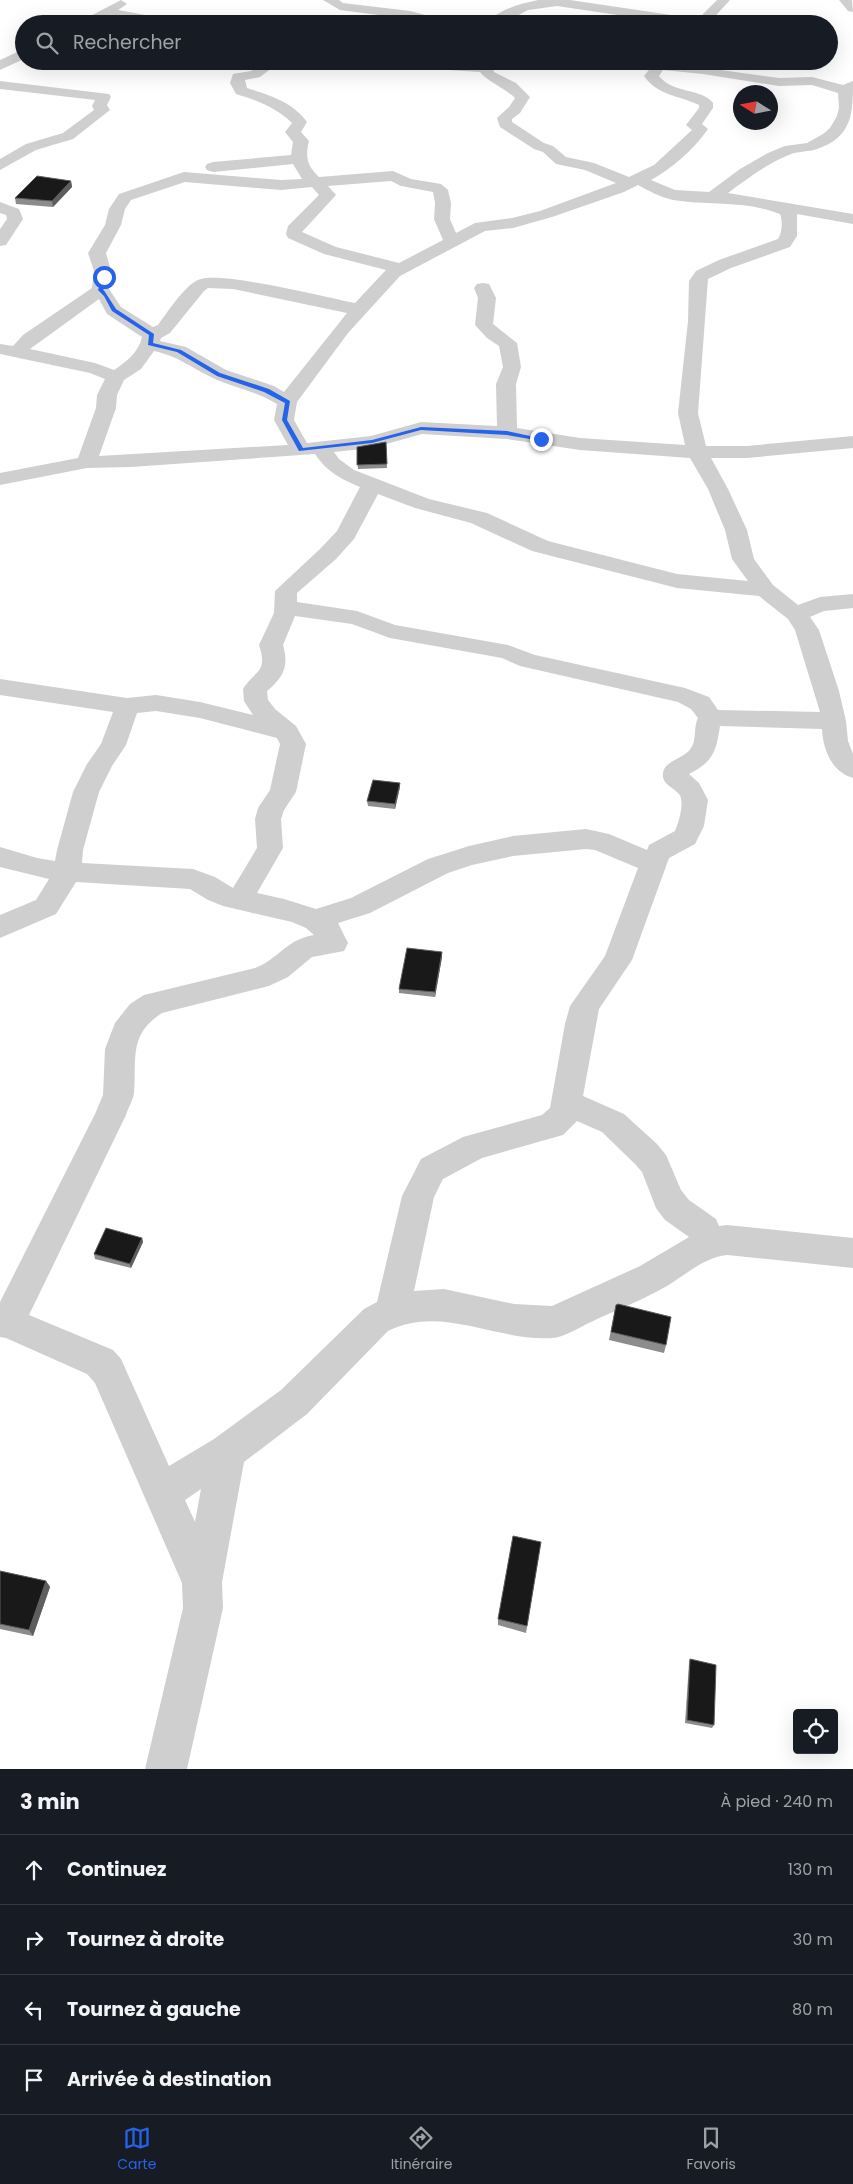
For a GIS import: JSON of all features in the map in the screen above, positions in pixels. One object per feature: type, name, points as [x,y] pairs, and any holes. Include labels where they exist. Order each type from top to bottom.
[{"type":"street","points":[[100,15],[129,0]]},
{"type":"street","points":[[329,0],[340,6],[410,15]]},
{"type":"street","points":[[708,15],[724,0]]},
{"type":"street","points":[[845,0],[853,8]]},
{"type":"street","points":[[509,15],[550,1],[645,15]]},
{"type":"street","points":[[106,12],[123,15]]},
{"type":"street","points":[[0,66],[15,59]]},
{"type":"street","points":[[261,70],[255,74],[238,77],[238,87],[246,94],[268,99],[281,106],[300,122],[299,126],[292,132],[301,141],[297,150],[304,173],[317,182],[328,195],[304,217],[294,230],[294,234],[316,246],[400,268]]},
{"type":"street","points":[[488,70],[488,74],[512,86],[523,97],[515,110],[504,118],[505,124],[539,146],[548,149],[561,160],[589,166],[674,195],[772,206],[853,219]]},
{"type":"street","points":[[243,454],[286,411],[342,329],[400,268],[481,227],[514,223],[618,190],[632,180],[647,176],[668,163],[688,142],[697,136],[701,129],[693,124],[706,108],[706,103],[665,90],[651,76],[656,70]]},
{"type":"street","points":[[703,70],[779,82],[812,81],[849,87],[844,120],[827,138],[811,146],[784,151],[732,181],[712,198]]},
{"type":"street","points":[[0,85],[104,97],[99,106],[103,110],[68,136],[31,147],[0,165]]},
{"type":"street","points":[[8,350],[30,338],[100,290],[104,269],[97,253],[113,225],[116,209],[121,201],[134,194],[184,177],[192,172],[214,167],[299,159]]},
{"type":"street","points":[[184,177],[281,185],[351,181],[393,176],[407,182],[435,187],[442,194],[442,219],[452,242]]},
{"type":"street","points":[[772,206],[787,211],[790,218],[789,236],[784,243],[725,264],[702,275],[698,281],[697,321],[688,413],[697,452],[718,489],[736,530],[743,559],[765,590],[796,614],[807,630],[817,656],[834,721],[836,741],[843,760],[853,769]]},
{"type":"street","points":[[0,207],[13,212],[15,219],[0,241]]},
{"type":"street","points":[[87,462],[106,408],[107,395],[116,377],[134,365],[151,340],[164,329],[198,287],[205,283],[233,284],[361,310]]},
{"type":"street","points":[[483,288],[487,298],[484,325],[493,334],[508,343],[511,352],[512,367],[506,393],[507,433]]},
{"type":"street","points":[[100,290],[106,295],[113,310],[151,340],[179,351],[218,374],[266,390],[286,411],[311,449],[348,474],[422,504],[479,518],[532,543],[597,562],[684,582],[765,590]]},
{"type":"street","points":[[8,350],[95,369],[116,377]]},
{"type":"street","points":[[0,479],[87,462],[243,454],[372,442],[421,428],[507,433],[580,444],[697,452],[747,452],[853,442]]},
{"type":"street","points":[[240,899],[270,848],[268,818],[271,808],[283,792],[293,744],[287,732],[266,715],[256,701],[255,689],[266,680],[274,668],[272,645],[285,612],[286,591],[328,554],[346,534],[372,484]]},
{"type":"street","points":[[796,614],[820,604],[853,601]]},
{"type":"street","points":[[285,607],[357,618],[390,631],[508,652],[528,661],[685,696],[700,703],[711,718]]},
{"type":"street","points":[[0,687],[127,706],[156,703],[200,710],[287,732]]},
{"type":"street","points":[[0,927],[46,907],[68,872],[70,850],[86,792],[113,745],[127,706]]},
{"type":"street","points":[[711,718],[834,721]]},
{"type":"street","points":[[392,1312],[418,1196],[432,1169],[474,1147],[552,1126],[565,1114],[580,1024],[586,1006],[618,960],[659,852],[686,837],[691,826],[695,800],[690,789],[676,778],[677,770],[695,760],[704,749],[706,724],[711,718]]},
{"type":"street","points":[[313,920],[360,906],[438,866],[469,856],[513,846],[586,839],[600,841],[653,864]]},
{"type":"street","points":[[0,857],[37,868],[68,872],[193,879],[220,894],[296,912],[313,920],[332,935],[334,943],[301,949],[276,971],[259,978],[154,1003],[140,1012],[130,1023],[120,1049],[118,1095],[110,1115],[4,1321],[100,1362],[108,1371],[202,1582]]},
{"type":"street","points":[[567,1103],[613,1124],[646,1154],[655,1166],[668,1198],[677,1210],[704,1229],[710,1242]]},
{"type":"street","points":[[162,1492],[227,1452],[294,1402],[376,1320],[392,1312],[419,1306],[444,1305],[514,1320],[554,1322],[652,1277],[710,1242],[727,1240],[853,1252]]},
{"type":"street","points":[[166,1769],[203,1608],[202,1582],[227,1452]]},
{"type":"building","points":[[37,176],[71,181],[52,201],[15,198]]},
{"type":"building","points":[[386,442],[387,464],[357,465],[357,447]]},
{"type":"building","points":[[373,780],[400,783],[395,804],[367,801]]},
{"type":"building","points":[[407,948],[442,952],[435,992],[399,989]]},
{"type":"building","points":[[106,1228],[142,1238],[130,1264],[94,1254]]},
{"type":"building","points":[[616,1305],[671,1317],[666,1345],[611,1332]]},
{"type":"building","points":[[513,1536],[541,1542],[527,1626],[498,1619]]},
{"type":"building","points":[[0,1571],[46,1581],[29,1630],[0,1624]]},
{"type":"building","points":[[690,1659],[716,1665],[714,1725],[687,1720]]},
{"type":"route","points":[[104,277],[100,290],[106,295],[113,310],[152,335],[150,344],[179,351],[218,374],[266,390],[288,402],[284,420],[301,450],[372,442],[421,428],[507,433],[541,439]]}]
